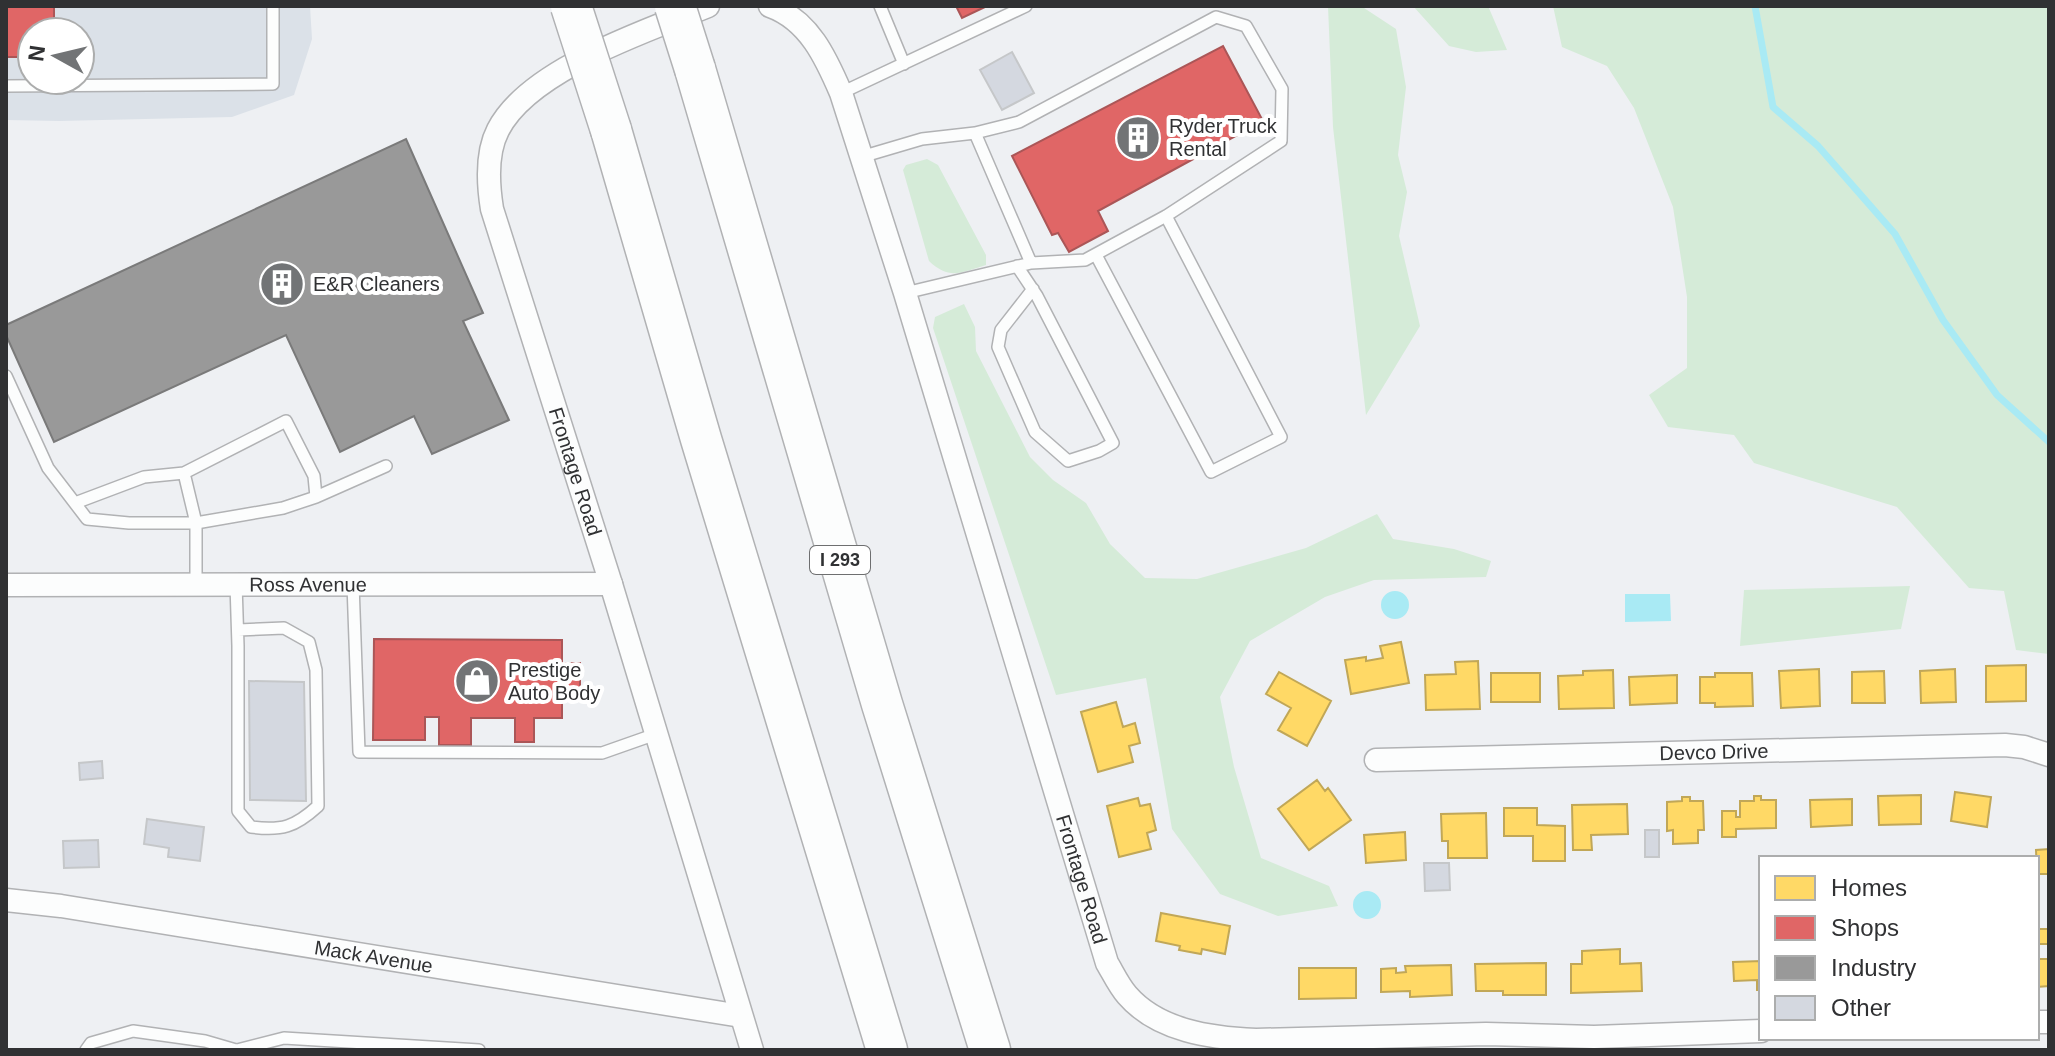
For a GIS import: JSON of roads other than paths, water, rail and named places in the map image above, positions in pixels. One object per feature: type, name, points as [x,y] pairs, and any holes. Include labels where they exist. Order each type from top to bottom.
[{"type":"highway","points":[[571,6],[887,1050]]},
{"type":"highway","name":"I 293","points":[[675,6],[882,704],[990,1050]]},
{"type":"street","name":"Frontage Road","points":[[708,6],[604,49],[552,77],[517,102],[496,133],[488,188],[752,1050]]},
{"type":"street","name":"Frontage Road","points":[[770,6],[789,15],[807,31],[830,67],[841,93],[905,293],[1107,963],[1128,996],[1147,1012],[1187,1031],[1256,1045],[1486,1034],[1685,1042],[1759,1031]]},
{"type":"street","name":"Ross Avenue","points":[[6,585],[611,584]]},
{"type":"street","name":"Devco Drive","points":[[1376,760],[2005,745],[2049,755]]},
{"type":"street","name":"Mack Avenue","points":[[6,900],[61,906],[741,1016]]},
{"type":"lane","points":[[6,86],[273,84],[273,6]]},
{"type":"lane","points":[[880,6],[904,64]]},
{"type":"lane","points":[[841,93],[1026,6]]},
{"type":"lane","points":[[861,157],[922,139],[975,133],[1019,122],[1216,17],[1246,26],[1282,89],[1281,141],[1166,216],[1096,255],[1085,260],[1031,263],[905,293]]},
{"type":"lane","points":[[975,133],[1031,263]]},
{"type":"lane","points":[[1096,255],[1211,472],[1281,437],[1166,216]]},
{"type":"lane","points":[[1017,266],[1033,289],[1113,443],[1068,461],[1035,432],[998,347],[1001,330],[1033,289]]},
{"type":"lane","points":[[6,376],[48,468],[87,519],[129,523],[196,523],[283,508],[386,466]]},
{"type":"lane","points":[[75,503],[144,477],[184,473],[286,421],[314,476],[316,497]]},
{"type":"lane","points":[[184,473],[196,523],[196,584]]},
{"type":"lane","points":[[236,584],[238,811],[251,827],[275,830],[300,822],[318,806],[316,670],[309,642],[284,628],[238,630]]},
{"type":"lane","points":[[353,584],[359,752],[602,753],[656,734]]},
{"type":"lane","points":[[86,1050],[91,1043],[133,1031],[205,1041],[237,1050],[284,1038],[479,1050]]},
{"type":"water","points":[[1395,591],[1405,595],[1409,605],[1405,615],[1395,619],[1385,615],[1381,605],[1385,595]]},
{"type":"water","points":[[1625,594],[1670,594],[1671,621],[1625,622]]},
{"type":"water","points":[[1367,891],[1377,895],[1381,905],[1377,915],[1367,919],[1357,915],[1353,905],[1357,895]]},
{"type":"waterway","points":[[1755,6],[1773,107],[1818,146],[1895,234],[1943,320],[1997,395],[2049,442]]},
{"type":"place","name":"Ryder Truck Rental","points":[[1138,138]]},
{"type":"place","name":"E&R Cleaners","points":[[282,284]]},
{"type":"place","name":"Prestige Auto Body","points":[[477,681]]}]
